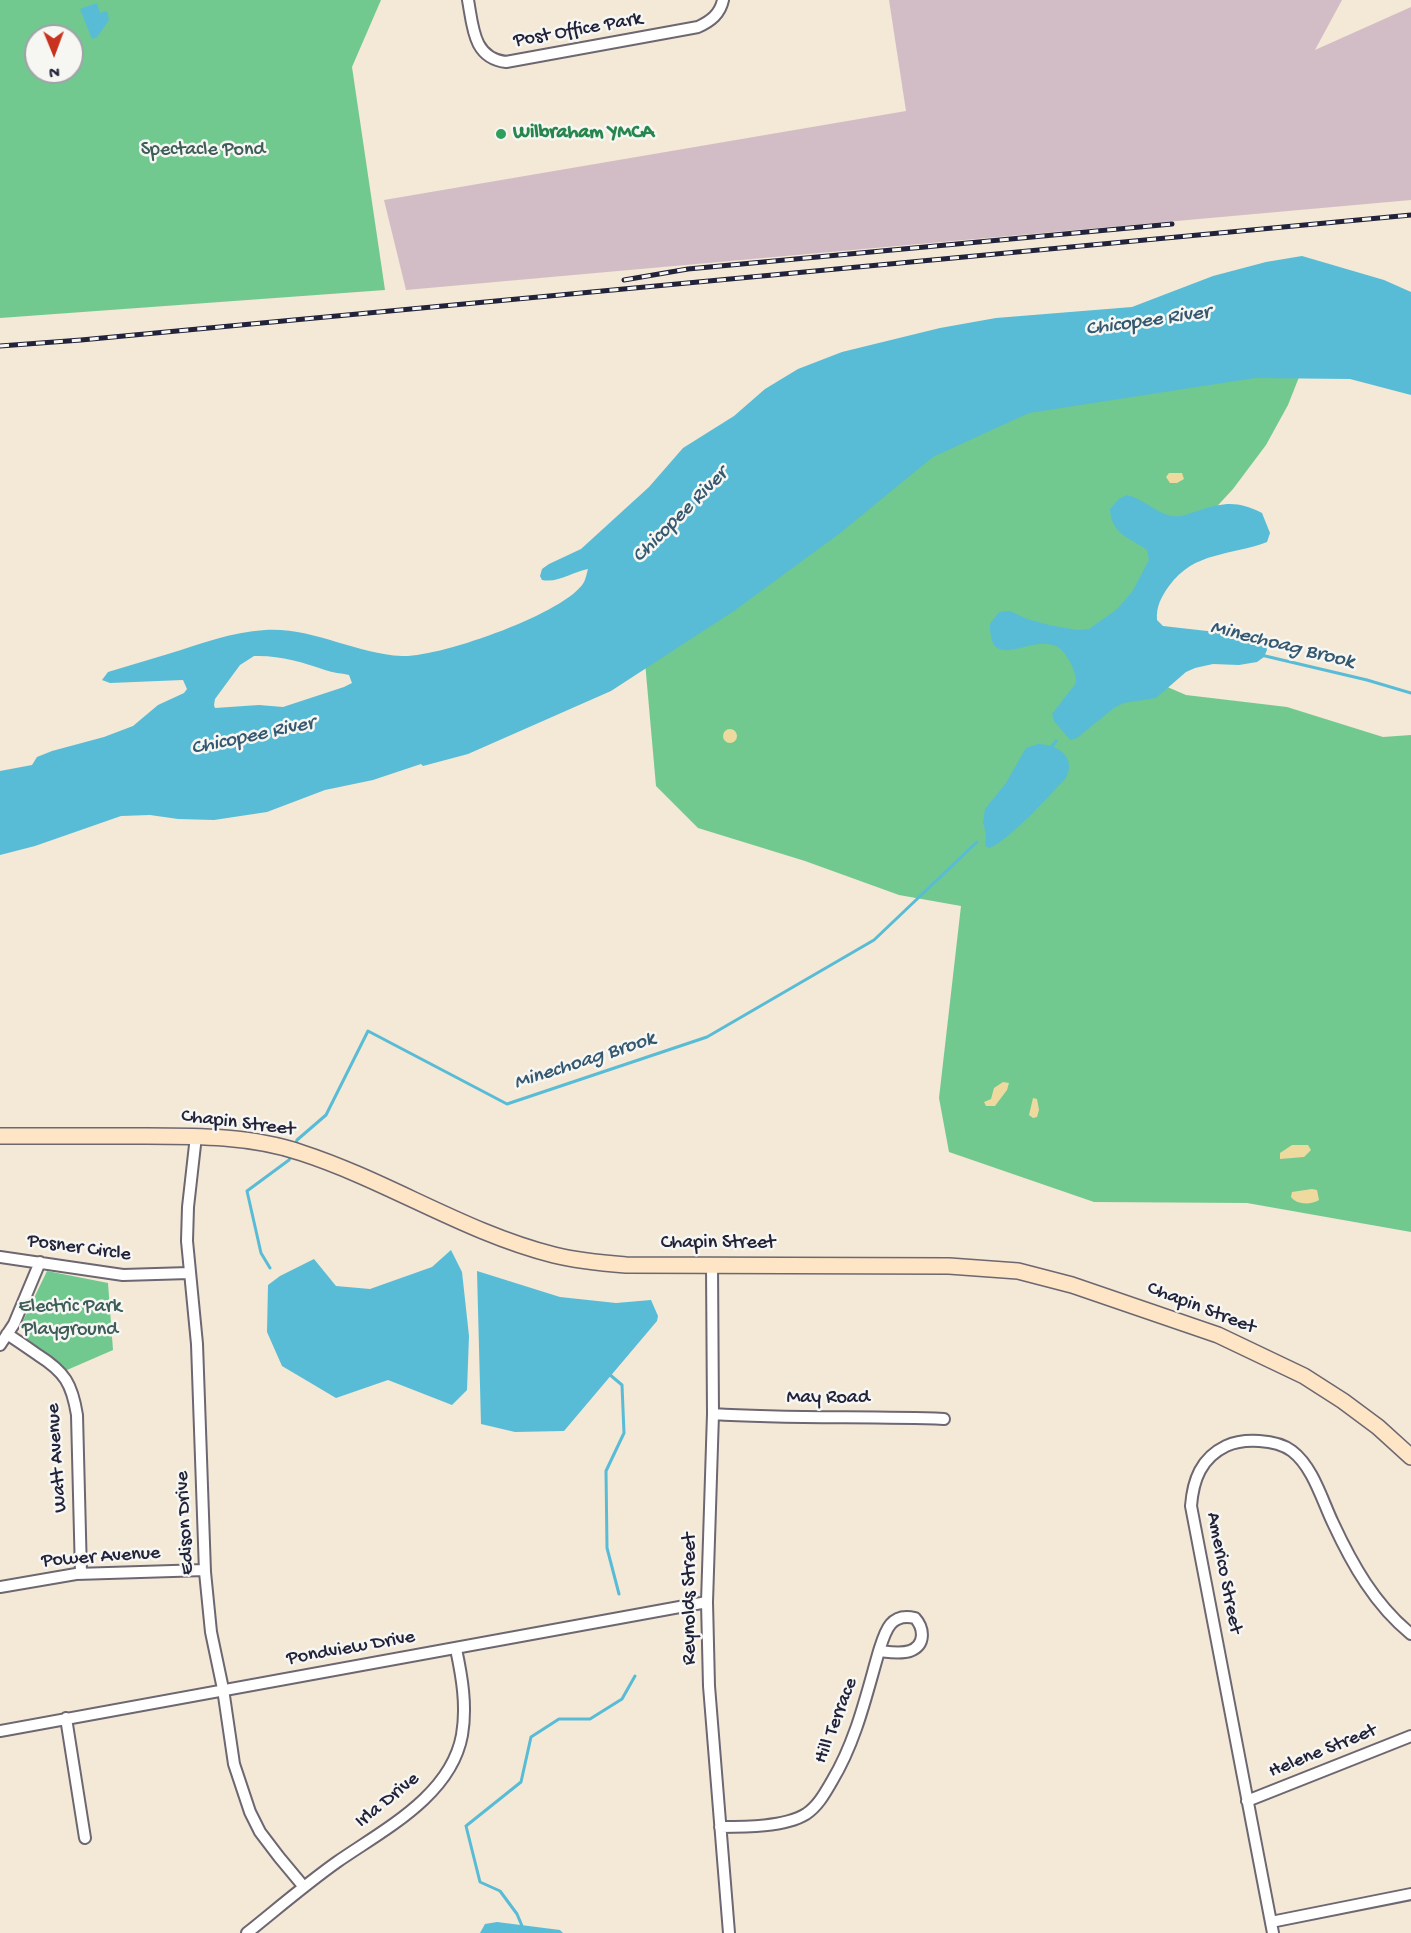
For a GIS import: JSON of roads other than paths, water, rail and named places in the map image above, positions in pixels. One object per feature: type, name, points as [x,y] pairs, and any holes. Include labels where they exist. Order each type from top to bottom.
[{"type":"main road","name":"Chapin Street","points":[[0,1136],[196,1136],[294,1150],[365,1178],[490,1233],[553,1255],[572,1259],[615,1264],[949,1266],[1018,1271],[1072,1285],[1218,1335],[1304,1376],[1378,1427],[1411,1457]]},
{"type":"street","name":"Post Office Park","points":[[468,0],[480,49],[492,58],[506,62],[699,27],[718,14],[723,0]]},
{"type":"street","name":"Edison Drive","points":[[196,1136],[188,1207],[187,1241],[197,1344],[206,1570],[211,1632],[223,1689],[234,1764],[250,1812],[260,1832],[304,1887]]},
{"type":"street","name":"Posner Circle","points":[[0,1257],[123,1275],[189,1273]]},
{"type":"street","points":[[0,1345],[14,1324],[40,1262]]},
{"type":"street","name":"Reynolds Street","points":[[712,1265],[713,1414],[707,1602],[709,1686],[729,1933]]},
{"type":"street","name":"Watt Avenue","points":[[7,1334],[52,1363],[69,1385],[74,1400],[77,1415],[81,1574]]},
{"type":"street","name":"May Road","points":[[713,1414],[749,1417],[944,1419]]},
{"type":"street","name":"Americo Street","points":[[1272,1927],[1191,1506],[1202,1465],[1218,1450],[1230,1444],[1242,1442],[1269,1443],[1292,1450],[1309,1472],[1355,1567],[1385,1610],[1411,1634]]},
{"type":"street","name":"Power Avenue","points":[[0,1587],[81,1574],[206,1570]]},
{"type":"street","name":"Pondview Drive","points":[[0,1731],[707,1602]]},
{"type":"street","name":"Irla Drive","points":[[247,1933],[304,1887],[426,1797],[448,1769],[456,1755],[462,1736],[464,1713],[463,1686],[456,1649]]},
{"type":"street","name":"Hill Terrace","points":[[720,1827],[783,1822],[807,1813],[818,1802],[844,1762],[852,1743],[879,1651]]},
{"type":"street","points":[[66,1718],[85,1838]]},
{"type":"street","name":"Helene Street","points":[[1247,1801],[1411,1736]]},
{"type":"street","points":[[1272,1927],[1411,1894]]},
{"type":"water","points":[[97,3],[100,13],[107,11],[109,20],[97,37],[92,39],[80,9]]},
{"type":"water","name":"Chicopee River","points":[[1302,256],[1384,280],[1411,292],[1411,395],[1350,379],[1255,378],[1029,413],[933,457],[839,534],[734,611],[611,691],[468,754],[423,766],[421,764],[373,780],[325,790],[267,812],[214,820],[178,819],[150,815],[121,816],[35,846],[0,855],[0,771],[32,765],[37,757],[52,751],[104,737],[133,726],[158,705],[184,693],[187,689],[183,680],[110,683],[102,680],[108,672],[216,639],[252,631],[283,630],[317,636],[368,651],[402,656],[419,655],[471,642],[528,620],[573,594],[584,582],[588,569],[548,581],[542,580],[540,576],[542,569],[581,549],[649,487],[683,448],[734,416],[765,389],[798,369],[842,352],[940,328],[996,318],[1132,307],[1213,276],[1266,262]],"holes":[[[254,656],[290,660],[349,675],[352,683],[283,707],[259,705],[215,708],[215,699],[240,665]]]},
{"type":"water","points":[[1127,495],[1172,516],[1184,515],[1217,505],[1232,504],[1246,506],[1262,513],[1270,533],[1267,542],[1214,556],[1190,566],[1179,575],[1164,594],[1158,606],[1157,620],[1163,626],[1264,638],[1267,650],[1264,657],[1257,662],[1239,665],[1213,664],[1186,672],[1156,698],[1124,703],[1114,708],[1077,738],[1070,740],[1054,721],[1052,714],[1076,683],[1067,657],[1057,647],[1046,644],[1008,650],[999,649],[992,641],[990,624],[998,613],[1010,611],[1049,625],[1077,630],[1089,629],[1116,610],[1132,592],[1149,560],[1147,550],[1122,534],[1111,517],[1110,509],[1119,499]]},
{"type":"water","points":[[1038,744],[1052,746],[1064,754],[1069,764],[1066,778],[1005,839],[988,848],[985,845],[986,835],[983,822],[985,809],[1006,783],[1026,748]]},
{"type":"water","points":[[451,1250],[462,1272],[469,1336],[467,1390],[452,1405],[388,1380],[336,1398],[282,1366],[267,1332],[268,1285],[280,1276],[314,1259],[336,1286],[370,1289],[432,1267]]},
{"type":"water","points":[[477,1271],[560,1297],[616,1303],[651,1300],[658,1316],[657,1321],[564,1431],[515,1432],[481,1424]]},
{"type":"water","points":[[497,1922],[560,1930],[563,1933],[480,1933],[485,1924]]},
{"type":"waterway","name":"Minechoag Brook","points":[[1261,655],[1411,693]]},
{"type":"waterway","name":"Minechoag Brook","points":[[1050,749],[1056,741]]},
{"type":"waterway","name":"Minechoag Brook","points":[[295,1146],[297,1140],[326,1115],[368,1031],[507,1104],[707,1037],[874,940],[977,842]]},
{"type":"waterway","name":"Minechoag Brook","points":[[270,1268],[261,1253],[247,1191],[289,1160],[292,1155]]},
{"type":"waterway","name":"Minechoag Brook","points":[[609,1374],[622,1385],[624,1433],[606,1471],[607,1548],[619,1594]]},
{"type":"waterway","name":"Minechoag Brook","points":[[525,1933],[517,1914],[500,1891],[480,1882],[466,1826],[521,1782],[531,1737],[559,1719],[590,1719],[622,1699],[635,1676]]},
{"type":"railway","points":[[0,346],[1411,215]]},
{"type":"railway","points":[[624,280],[688,269],[1172,224]]},
{"type":"place","name":"Wilbraham YMCA","points":[[501,134]]},
{"type":"park label","name":"Spectacle Pond","points":[[203,151]]},
{"type":"park label","name":"Electric Park Playground","points":[[70,1320]]}]
